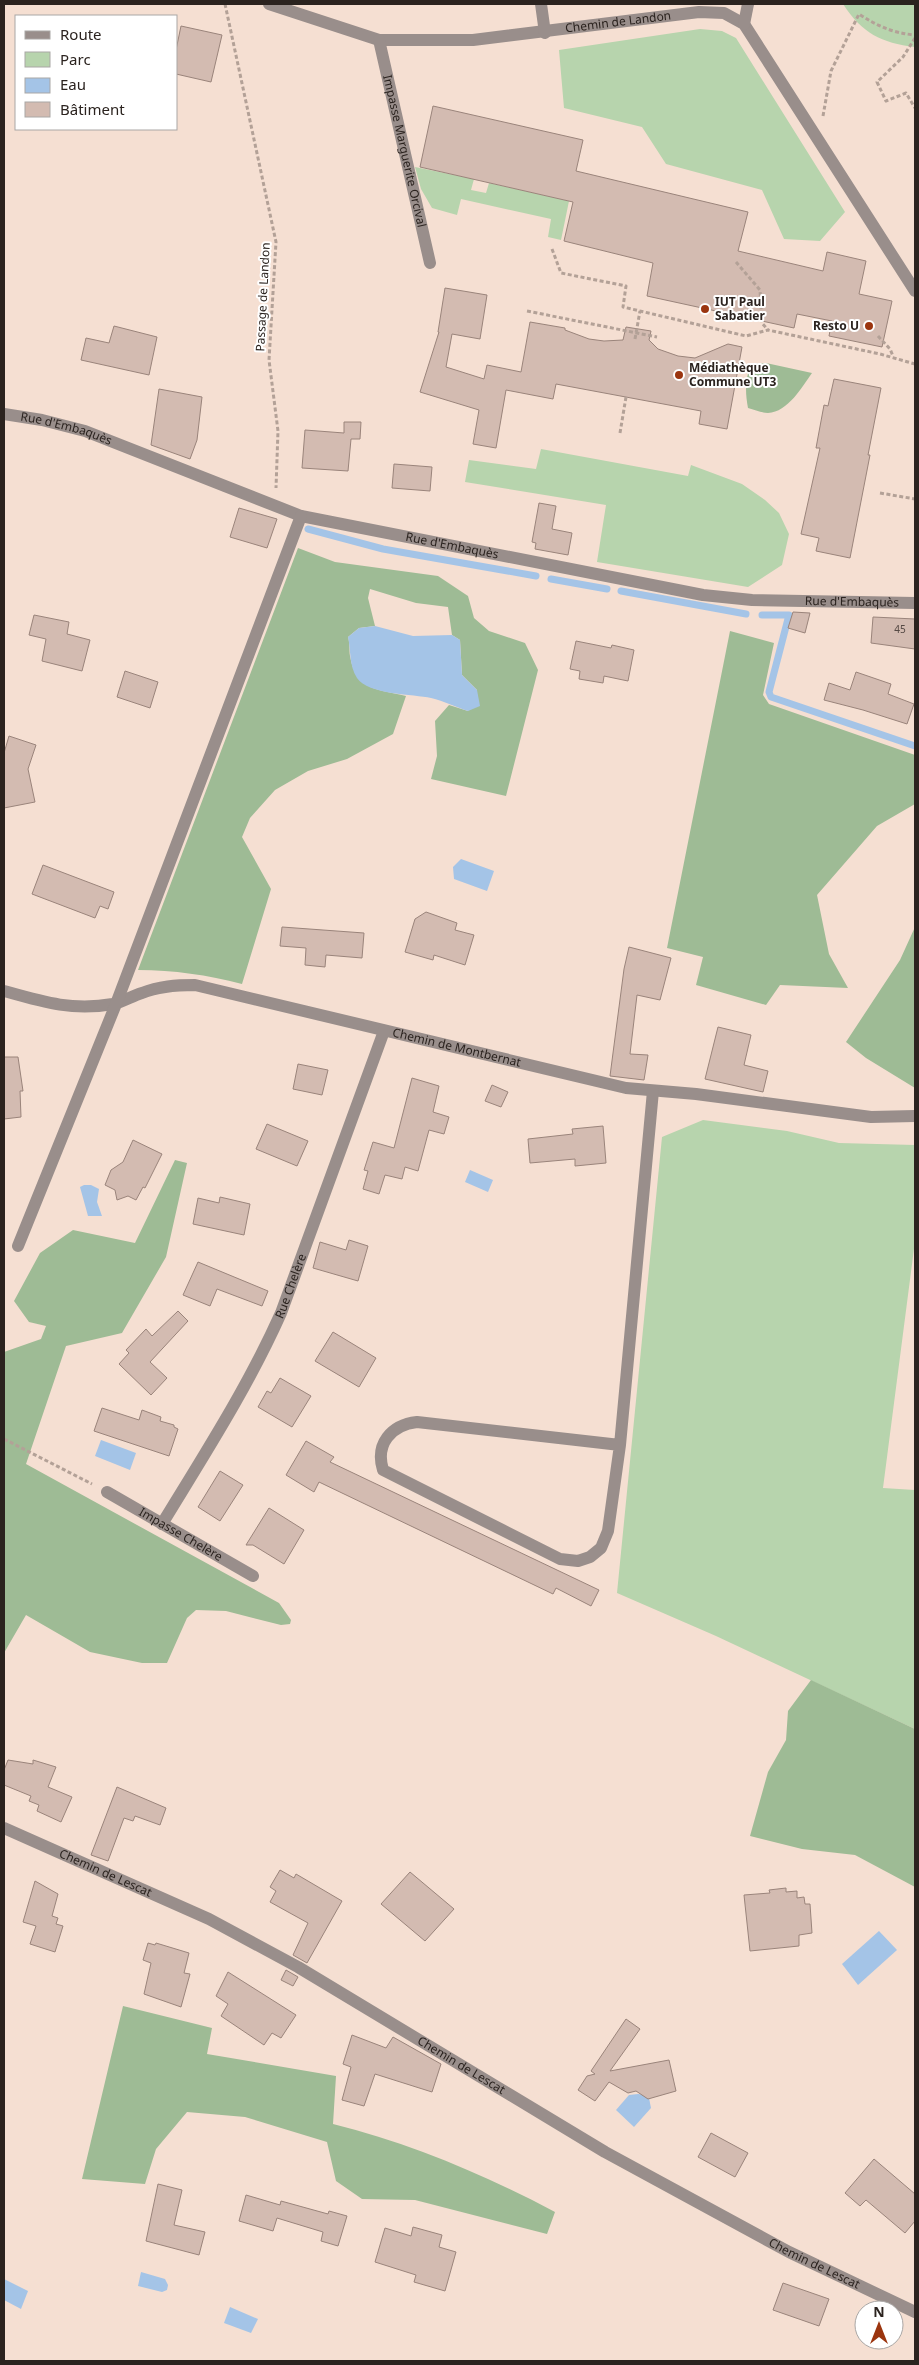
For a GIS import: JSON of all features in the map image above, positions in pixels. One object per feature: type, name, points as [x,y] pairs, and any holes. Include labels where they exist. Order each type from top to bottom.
[{"type":"street","name":"Chemin de Landon","points":[[270,4],[283,6],[379,40],[473,40],[545,33],[699,12],[724,13],[744,24]]},
{"type":"street","points":[[541,4],[545,33]]},
{"type":"street","points":[[748,4],[744,24],[915,292]]},
{"type":"street","name":"Impasse Marguerite Orcival","points":[[379,40],[430,263]]},
{"type":"street","name":"Rue d'Embaquès","points":[[4,414],[42,420],[85,431],[301,516],[703,595],[752,600],[915,603]]},
{"type":"street","points":[[18,1246],[116,1004],[301,516]]},
{"type":"street","name":"Chemin de Montbernat","points":[[4,991],[58,1006],[81,1008],[116,1004],[142,992],[169,985],[195,984],[626,1088],[696,1094],[871,1117],[915,1116]]},
{"type":"street","name":"Rue Chelère","points":[[162,1524],[263,1355],[282,1313],[384,1031]]},
{"type":"street","points":[[620,1445],[417,1422],[404,1424],[393,1430],[381,1448],[380,1460],[384,1470],[560,1559],[578,1561],[590,1557],[601,1548],[608,1531],[620,1445],[653,1091]]},
{"type":"street","name":"Impasse Chelère","points":[[107,1492],[253,1576]]},
{"type":"street","name":"Chemin de Lescat","points":[[4,1828],[210,1919],[298,1967],[605,2152],[789,2252],[915,2312]]},
{"type":"path","name":"Passage de Landon","points":[[225,4],[276,242],[269,360],[278,431],[276,506]]},
{"type":"path","points":[[819,141],[830,71],[859,14],[876,25],[897,34],[915,37],[903,57],[877,82],[886,101],[906,93],[915,108]]},
{"type":"path","points":[[552,248],[561,273],[626,286],[622,307],[746,336],[768,330],[893,357],[915,364]]},
{"type":"path","points":[[736,262],[760,290],[762,323],[768,330]]},
{"type":"path","points":[[527,312],[657,337]]},
{"type":"path","points":[[635,338],[640,312]]},
{"type":"path","points":[[878,336],[890,349],[893,357]]},
{"type":"path","points":[[620,432],[626,397]]},
{"type":"path","points":[[880,493],[915,499]]},
{"type":"path","points":[[4,1440],[107,1492]]},
{"type":"green space","points":[[843,4],[915,4],[915,47],[892,43],[873,35],[857,22]]},
{"type":"green space","points":[[700,29],[722,31],[736,38],[845,212],[820,241],[784,239],[762,190],[666,164],[642,127],[564,108],[559,50]]},
{"type":"green space","points":[[415,167],[474,179],[471,190],[486,193],[489,183],[569,201],[561,240],[548,237],[551,219],[461,199],[457,215],[432,208],[421,189]]},
{"type":"green space","points":[[766,363],[812,373],[788,404],[775,412],[768,413],[748,408],[746,391],[751,364]]},
{"type":"green space","points":[[541,449],[688,476],[691,465],[742,484],[765,500],[779,513],[789,534],[782,565],[748,587],[597,562],[606,505],[465,482],[469,460],[536,469]]},
{"type":"green space","points":[[298,548],[335,562],[438,576],[468,596],[474,618],[489,631],[525,643],[538,670],[506,796],[431,779],[437,756],[435,721],[449,705],[468,711],[477,690],[462,675],[460,640],[452,635],[448,607],[416,603],[370,589],[368,598],[375,626],[359,628],[348,637],[353,667],[357,676],[370,686],[406,696],[393,734],[347,759],[308,771],[275,790],[250,818],[242,837],[271,889],[242,984],[190,974],[138,970]]},
{"type":"green space","points":[[730,631],[774,643],[763,695],[769,704],[915,755],[915,804],[877,826],[817,895],[829,954],[848,988],[780,985],[766,1005],[696,985],[703,957],[667,948]]},
{"type":"green space","points":[[915,927],[915,1088],[866,1058],[846,1042],[900,960]]},
{"type":"green space","points":[[703,1120],[787,1131],[839,1143],[915,1145],[915,1241],[883,1488],[915,1490],[915,1729],[716,1636],[617,1593],[662,1137]]},
{"type":"green space","points":[[175,1160],[187,1163],[166,1257],[122,1333],[66,1346],[26,1464],[279,1603],[291,1620],[290,1624],[281,1625],[226,1611],[196,1610],[187,1618],[167,1663],[142,1663],[90,1652],[26,1615],[4,1653],[4,1352],[41,1339],[46,1326],[29,1322],[14,1301],[40,1253],[73,1230],[135,1243]]},
{"type":"green space","points":[[811,1680],[915,1729],[915,1887],[855,1855],[802,1849],[750,1836],[768,1772],[786,1740],[788,1711]]},
{"type":"green space","points":[[123,2006],[212,2028],[207,2054],[336,2076],[333,2124],[419,2150],[529,2198],[555,2212],[547,2234],[415,2200],[362,2199],[336,2181],[327,2142],[245,2117],[187,2112],[156,2149],[145,2184],[82,2179]]},
{"type":"water","points":[[375,626],[413,636],[452,635],[460,640],[462,675],[477,690],[480,706],[468,711],[436,699],[381,691],[363,684],[354,673],[348,637],[359,628]]},
{"type":"water","points":[[461,859],[494,871],[487,891],[454,879],[453,867]]},
{"type":"water","points":[[470,1170],[493,1180],[488,1192],[465,1182]]},
{"type":"water","points":[[91,1185],[99,1189],[97,1202],[102,1216],[88,1216],[80,1187]]},
{"type":"water","points":[[101,1440],[136,1453],[130,1470],[95,1456]]},
{"type":"water","points":[[879,1931],[897,1950],[858,1985],[842,1964]]},
{"type":"water","points":[[629,2095],[646,2095],[649,2098],[651,2108],[634,2127],[616,2110]]},
{"type":"water","points":[[141,2272],[165,2279],[168,2285],[167,2290],[162,2292],[138,2286]]},
{"type":"water","points":[[4,2279],[28,2291],[21,2309],[4,2300]]},
{"type":"water","points":[[230,2307],[258,2319],[251,2333],[224,2323]]},
{"type":"building","points":[[181,26],[222,35],[211,82],[178,74],[178,40]]},
{"type":"building","points":[[433,106],[583,140],[576,171],[748,212],[738,251],[823,271],[827,252],[866,261],[859,294],[892,301],[882,347],[829,336],[832,321],[797,314],[794,328],[647,296],[653,263],[564,241],[573,202],[420,167]]},
{"type":"building","points":[[445,288],[487,295],[480,339],[452,334],[446,367],[484,379],[487,365],[521,372],[530,322],[565,328],[565,330],[589,339],[604,341],[623,340],[626,327],[651,331],[649,340],[658,349],[678,356],[695,358],[728,344],[742,347],[727,429],[699,424],[701,411],[556,384],[553,399],[506,390],[496,448],[473,444],[479,410],[420,392],[439,332]]},
{"type":"building","points":[[114,326],[157,337],[149,375],[81,360],[86,338],[109,343]]},
{"type":"building","points":[[834,379],[881,388],[850,558],[816,551],[819,538],[801,534],[820,448],[816,448],[824,405],[828,406]]},
{"type":"building","points":[[159,389],[202,397],[197,440],[190,459],[151,445]]},
{"type":"building","points":[[344,422],[361,422],[360,439],[351,439],[348,471],[302,468],[305,430],[344,433]]},
{"type":"building","points":[[394,464],[432,467],[430,491],[392,488]]},
{"type":"building","points":[[539,503],[556,506],[552,529],[572,533],[568,555],[535,549],[536,543],[532,542]]},
{"type":"building","points":[[239,508],[277,519],[267,548],[230,537]]},
{"type":"building","points":[[793,612],[810,613],[805,633],[788,628]]},
{"type":"building","points":[[34,615],[69,622],[67,634],[90,640],[82,671],[42,661],[46,639],[29,635]]},
{"type":"building","points":[[873,617],[915,619],[915,649],[871,643]]},
{"type":"building","points":[[576,641],[611,648],[612,645],[634,650],[628,681],[604,676],[603,683],[579,679],[580,671],[570,669]]},
{"type":"building","points":[[125,671],[158,682],[150,708],[117,697]]},
{"type":"building","points":[[856,672],[891,684],[888,694],[914,704],[907,724],[824,700],[829,683],[850,690]]},
{"type":"building","points":[[9,736],[36,745],[28,769],[35,802],[4,808],[4,753]]},
{"type":"building","points":[[43,865],[114,892],[108,909],[100,906],[95,918],[32,894]]},
{"type":"building","points":[[426,912],[457,923],[455,930],[474,935],[465,965],[434,955],[433,960],[405,952],[415,919]]},
{"type":"building","points":[[282,927],[364,933],[362,958],[326,955],[325,967],[305,965],[306,948],[280,946]]},
{"type":"building","points":[[629,947],[671,958],[660,1000],[637,995],[630,1054],[648,1055],[644,1080],[610,1076],[624,969]]},
{"type":"building","points":[[718,1027],[751,1035],[744,1065],[768,1071],[763,1092],[705,1079]]},
{"type":"building","points":[[4,1057],[18,1057],[23,1091],[20,1091],[21,1117],[4,1119]]},
{"type":"building","points":[[298,1064],[328,1070],[322,1095],[293,1089]]},
{"type":"building","points":[[412,1078],[439,1086],[433,1112],[449,1117],[444,1134],[429,1130],[418,1171],[405,1167],[402,1179],[385,1175],[379,1194],[363,1189],[368,1171],[364,1170],[373,1142],[394,1148]]},
{"type":"building","points":[[492,1085],[508,1092],[501,1107],[485,1101]]},
{"type":"building","points":[[267,1124],[308,1141],[297,1166],[256,1149]]},
{"type":"building","points":[[603,1126],[606,1163],[575,1166],[575,1159],[530,1163],[528,1139],[573,1134],[572,1129]]},
{"type":"building","points":[[133,1140],[162,1154],[145,1188],[143,1187],[136,1200],[128,1196],[117,1200],[115,1190],[105,1185],[111,1170],[123,1162]]},
{"type":"building","points":[[220,1197],[250,1204],[244,1235],[193,1224],[198,1198],[219,1203]]},
{"type":"building","points":[[349,1240],[368,1246],[358,1281],[313,1268],[320,1242],[346,1250]]},
{"type":"building","points":[[198,1262],[268,1291],[262,1306],[217,1289],[210,1306],[183,1295]]},
{"type":"building","points":[[178,1311],[188,1321],[150,1362],[167,1378],[151,1395],[119,1364],[129,1353],[126,1350],[146,1329],[152,1336]]},
{"type":"building","points":[[333,1332],[376,1358],[359,1387],[315,1361]]},
{"type":"building","points":[[280,1378],[311,1396],[292,1427],[258,1407],[267,1391],[271,1393]]},
{"type":"building","points":[[102,1408],[139,1420],[142,1410],[161,1417],[160,1421],[174,1425],[178,1429],[169,1456],[94,1431]]},
{"type":"building","points":[[306,1441],[334,1457],[330,1462],[599,1590],[591,1606],[556,1588],[553,1594],[319,1482],[314,1492],[286,1475]]},
{"type":"building","points":[[220,1471],[243,1485],[220,1521],[198,1507]]},
{"type":"building","points":[[269,1508],[304,1530],[284,1564],[253,1545],[246,1545]]},
{"type":"building","points":[[8,1760],[33,1764],[33,1760],[56,1767],[48,1787],[72,1797],[61,1822],[37,1811],[39,1805],[29,1801],[31,1796],[4,1785],[4,1770]]},
{"type":"building","points":[[117,1787],[166,1808],[160,1825],[135,1816],[133,1821],[124,1818],[108,1861],[91,1855]]},
{"type":"building","points":[[280,1870],[294,1878],[296,1874],[342,1901],[307,1963],[293,1955],[308,1923],[270,1902],[276,1891],[270,1887]]},
{"type":"building","points":[[410,1872],[454,1909],[425,1941],[381,1904]]},
{"type":"building","points":[[35,1881],[58,1894],[52,1916],[58,1918],[56,1924],[63,1926],[55,1952],[30,1944],[36,1926],[23,1922]]},
{"type":"building","points":[[786,1888],[786,1892],[797,1891],[797,1898],[804,1897],[805,1904],[810,1904],[812,1933],[799,1935],[799,1946],[750,1951],[744,1895],[770,1893],[769,1890]]},
{"type":"building","points":[[148,1943],[155,1945],[156,1943],[189,1953],[184,1973],[190,1974],[181,2007],[144,1994],[151,1963],[143,1960]]},
{"type":"building","points":[[286,1970],[298,1977],[293,1986],[281,1980]]},
{"type":"building","points":[[228,1972],[296,2015],[281,2038],[272,2033],[264,2045],[221,2016],[228,2004],[216,1996]]},
{"type":"building","points":[[626,2019],[640,2029],[610,2071],[669,2060],[676,2091],[648,2099],[636,2091],[628,2093],[609,2082],[595,2101],[578,2090],[587,2076],[595,2074],[591,2071]]},
{"type":"building","points":[[352,2035],[386,2048],[393,2037],[441,2064],[432,2092],[375,2074],[364,2106],[342,2100],[351,2067],[343,2064]]},
{"type":"building","points":[[711,2133],[748,2153],[735,2177],[698,2157]]},
{"type":"building","points":[[874,2159],[915,2194],[915,2221],[905,2233],[866,2200],[860,2206],[845,2193]]},
{"type":"building","points":[[158,2184],[182,2190],[174,2225],[205,2232],[199,2255],[146,2241]]},
{"type":"building","points":[[246,2195],[280,2205],[281,2201],[328,2214],[329,2211],[347,2216],[338,2246],[321,2241],[323,2232],[277,2218],[273,2231],[239,2221]]},
{"type":"building","points":[[413,2227],[442,2235],[439,2247],[456,2252],[445,2291],[414,2282],[416,2275],[375,2262],[385,2228],[411,2236]]},
{"type":"building","points":[[783,2283],[829,2299],[819,2326],[773,2310]]},
{"type":"waterway","points":[[308,529],[383,549],[536,576]]},
{"type":"waterway","points":[[551,579],[607,589]]},
{"type":"waterway","points":[[621,591],[746,614]]},
{"type":"waterway","points":[[762,615],[789,615],[769,692],[771,697],[915,746]]},
{"type":"place","name":"IUT Paul Sabatier","points":[[705,309]]},
{"type":"place","name":"Resto U","points":[[869,326]]},
{"type":"place","name":"Médiathèque Commune UT3","points":[[679,375]]}]
